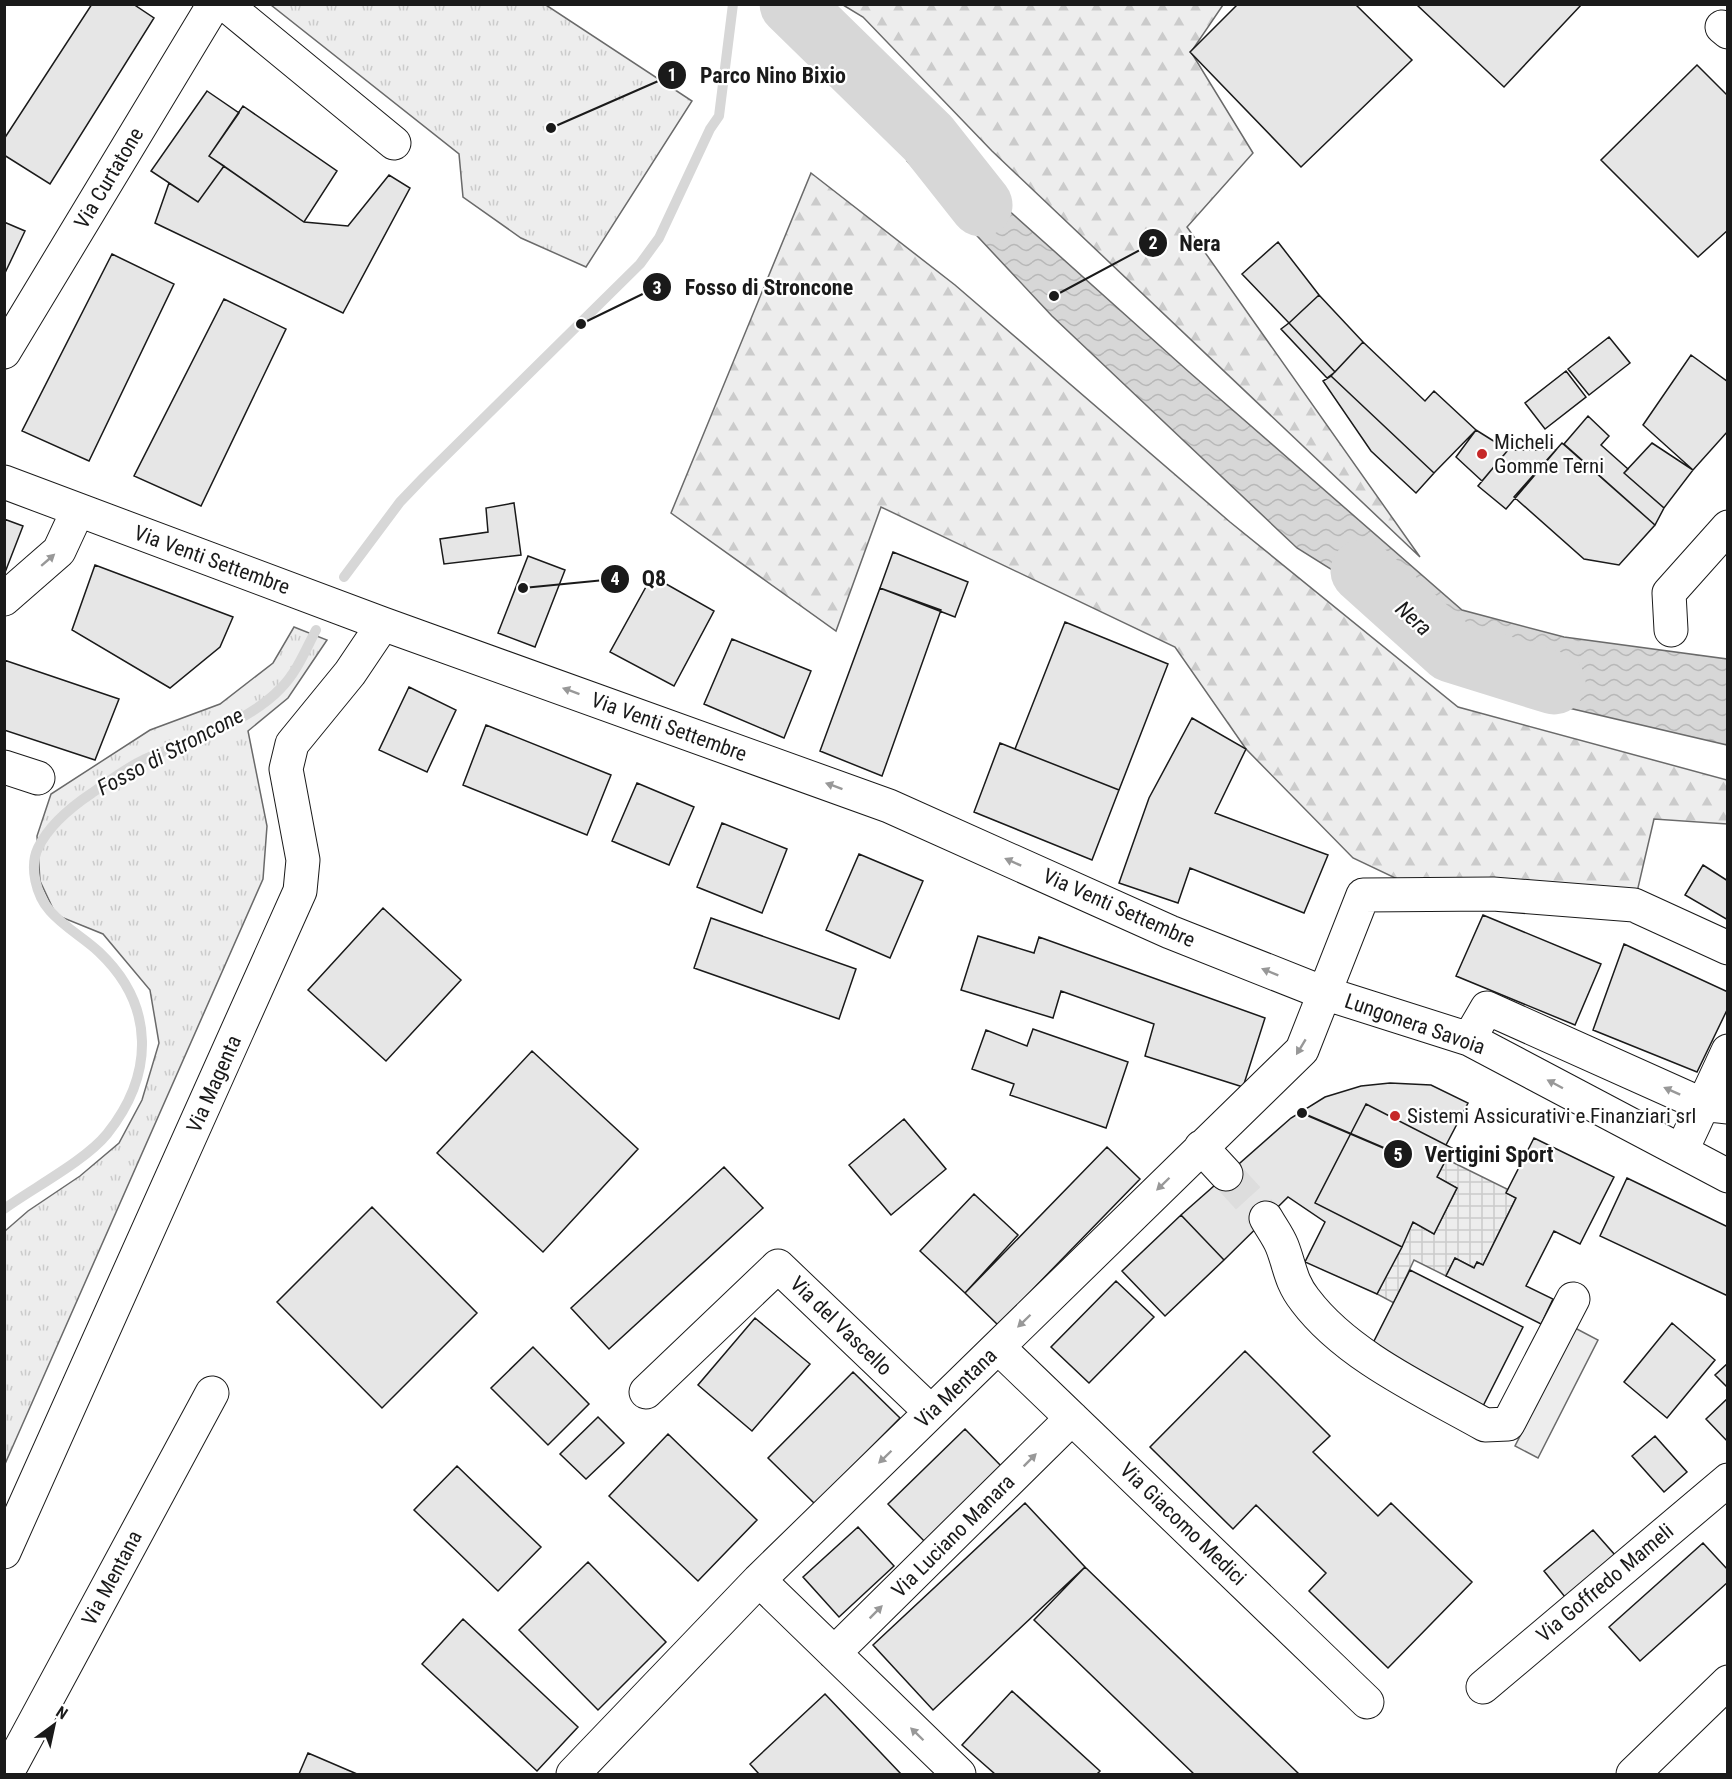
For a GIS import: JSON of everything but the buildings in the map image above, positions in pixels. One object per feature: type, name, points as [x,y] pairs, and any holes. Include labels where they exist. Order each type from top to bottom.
[{"type":"street","name":"Via Curtatone","points":[[4,352],[214,4]]},
{"type":"street","points":[[225,4],[394,143]]},
{"type":"street","name":"Via Venti Settembre","points":[[4,482],[383,624],[889,806],[1170,932],[1324,993]]},
{"type":"street","points":[[4,599],[59,551],[78,510]]},
{"type":"street","points":[[1671,630],[1669,593],[1728,527]]},
{"type":"street","name":"Via Magenta","points":[[4,1552],[300,891],[303,860],[286,769],[292,744],[350,673],[383,624]]},
{"type":"street","points":[[4,767],[38,778]]},
{"type":"street","name":"Via Mentana","points":[[573,1774],[759,1580],[1302,1050],[1362,895],[1493,894],[1634,905],[1728,948]]},
{"type":"street","name":"Lungonera Savoia","points":[[1324,993],[1469,1039],[1728,1176]]},
{"type":"street","points":[[1469,1039],[1487,1008],[1714,1106]]},
{"type":"street","points":[[1682,1150],[1714,1106],[1728,1051]]},
{"type":"street","points":[[1201,1147],[1226,1174]]},
{"type":"street","points":[[1266,1218],[1282,1247],[1289,1273],[1304,1299],[1327,1326],[1362,1353],[1485,1425],[1508,1424],[1573,1299]]},
{"type":"street","name":"Via del Vascello","points":[[646,1392],[778,1266],[931,1412]]},
{"type":"street","name":"Via Giacomo Medici","points":[[998,1347],[1367,1702]]},
{"type":"street","name":"Via Mentana","points":[[17,1768],[212,1393]]},
{"type":"street","name":"Via Luciano Manara","points":[[834,1653],[1072,1418]]},
{"type":"street","name":"Via Goffredo Mameli","points":[[1484,1687],[1728,1480]]},
{"type":"street","points":[[759,1580],[959,1774]]},
{"type":"street","points":[[1634,1774],[1728,1682]]},
{"type":"green space","points":[[271,5],[546,5],[692,101],[586,267],[521,238],[463,197],[459,154]]},
{"type":"green space","points":[[843,5],[1223,5],[1191,52],[1253,153],[1187,227],[1420,557],[992,151],[863,17]]},
{"type":"green space","points":[[811,173],[955,285],[1230,522],[1458,707],[1727,780],[1727,824],[1654,819],[1634,905],[1431,895],[1353,858],[1246,749],[1175,647],[881,507],[836,631],[671,513]]},
{"type":"green space","points":[[294,627],[327,640],[288,698],[248,731],[267,826],[263,879],[5,1464],[5,1231],[28,1211],[80,1176],[119,1143],[142,1100],[159,1043],[150,990],[103,934],[56,915],[40,881],[37,836],[51,794],[150,730],[220,704],[273,663]]},
{"type":"shaded area","points":[[1446,1159],[1509,1190],[1507,1193],[1516,1198],[1483,1265],[1477,1262],[1474,1268],[1455,1258],[1446,1276],[1414,1260],[1394,1303],[1377,1294],[1413,1222],[1434,1234],[1457,1188],[1437,1177]]},
{"type":"shaded area","points":[[1575,1328],[1598,1340],[1538,1458],[1515,1446]]},
{"type":"water","points":[[928,138],[1189,372],[1462,610],[1564,637],[1727,659],[1727,745],[1543,702],[1297,548],[1052,316],[907,161]]},
{"type":"waterway","name":"Fosso di Stroncone","points":[[344,577],[400,502],[640,264],[659,238],[710,129],[719,116],[733,4]]},
{"type":"waterway","name":"Nera","points":[[791,4],[928,138],[981,205]]},
{"type":"waterway","name":"Nera","points":[[1362,571],[1451,651],[1554,683]]},
{"type":"waterway","name":"Fosso di Stroncone","points":[[4,1209],[86,1154],[107,1134],[134,1088],[140,1065],[142,1041],[139,1018],[131,995],[118,973],[99,952],[61,922],[45,904],[35,881],[34,864],[38,848],[54,824],[69,810],[124,771],[145,759],[235,721],[267,701],[292,675],[316,630]]},
{"type":"tunnel","points":[[1226,1174],[1266,1218]]},
{"type":"place","name":"Parco Nino Bixio","points":[[551,128]]},
{"type":"place","name":"Nera","points":[[1054,296]]},
{"type":"place","name":"Fosso di Stroncone","points":[[581,324]]},
{"type":"place","name":"Micheli Gomme Terni","points":[[1482,454]]},
{"type":"place","name":"Q8","points":[[523,588]]},
{"type":"place","name":"Vertigini Sport","points":[[1302,1113]]},
{"type":"place","name":"Sistemi Assicurativi e Finanziari srl","points":[[1395,1116]]}]
